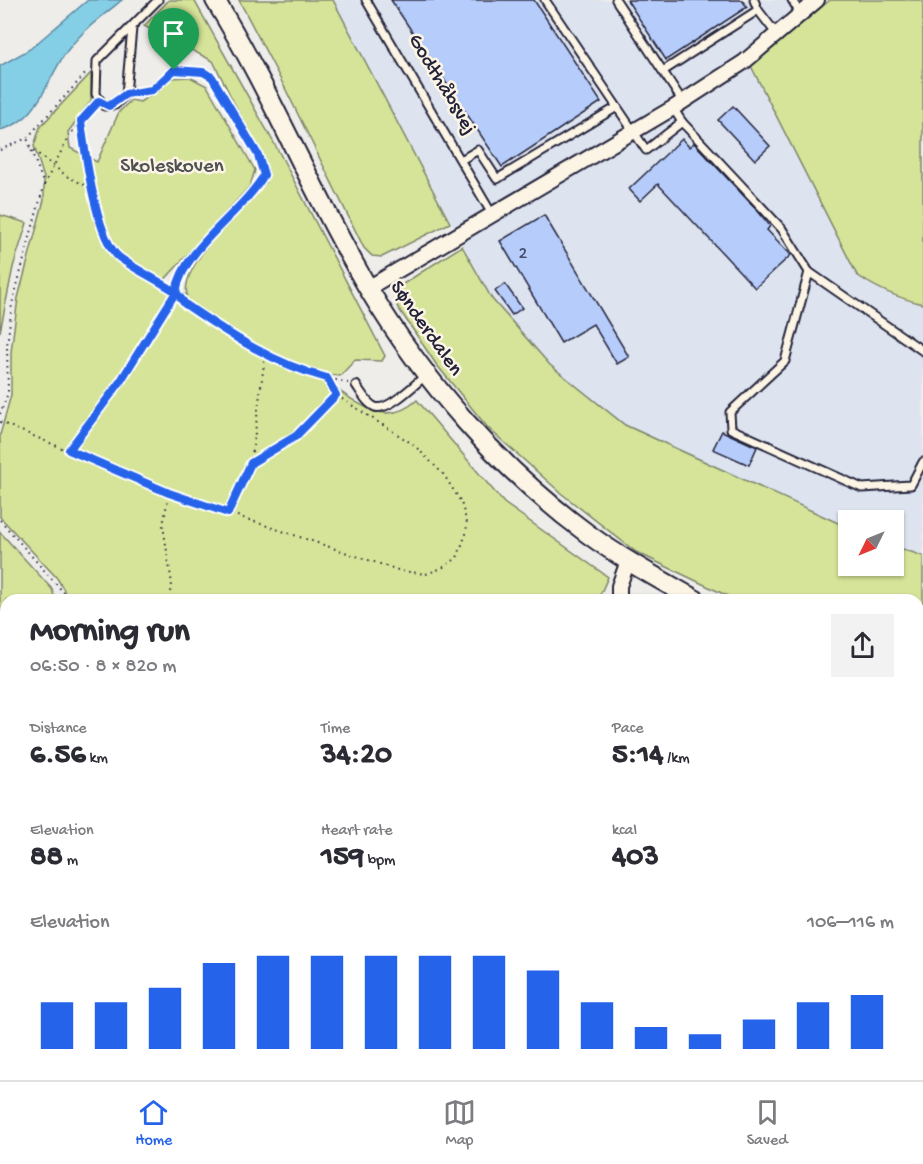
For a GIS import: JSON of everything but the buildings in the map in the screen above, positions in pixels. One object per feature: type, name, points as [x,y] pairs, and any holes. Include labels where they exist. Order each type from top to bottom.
[{"type":"street","name":"Sønderdalen","points":[[215,0],[277,110],[331,222],[368,288],[426,375],[483,439],[543,498],[628,561],[686,594]]},
{"type":"street","points":[[368,288],[678,105],[744,62],[817,0]]},
{"type":"street","points":[[619,594],[619,586],[628,561]]},
{"type":"lane","points":[[132,28],[126,94],[109,106],[99,101],[95,79],[97,61],[158,0]]},
{"type":"lane","name":"Godthåbsvej","points":[[366,0],[492,214]]},
{"type":"lane","points":[[545,0],[646,150],[682,122]]},
{"type":"lane","points":[[616,0],[663,71],[678,105],[682,122],[783,229],[809,272],[923,351]]},
{"type":"lane","points":[[792,0],[801,15]]},
{"type":"lane","points":[[663,71],[756,4],[777,36]]},
{"type":"lane","name":"Godthåbsvej","points":[[461,160],[478,150],[497,179],[617,107]]},
{"type":"lane","points":[[809,272],[785,361],[730,412],[731,429],[862,488],[911,485],[923,462]]},
{"type":"lane","points":[[356,385],[373,406],[381,408],[389,405],[426,375]]},
{"type":"path","points":[[0,150],[27,138],[97,61]]},
{"type":"path","points":[[69,450],[120,382],[176,292],[182,274],[213,231],[255,189],[264,175],[263,168],[212,77],[203,72],[174,70],[152,90],[126,94]]},
{"type":"path","points":[[0,414],[8,393],[7,346],[12,304],[44,185],[69,136],[99,101]]},
{"type":"path","points":[[81,121],[91,188],[109,244],[119,258],[176,292],[185,304],[265,356],[300,371],[356,385]]},
{"type":"path","points":[[27,138],[44,185]]},
{"type":"path","points":[[29,147],[68,177],[91,188]]},
{"type":"path","points":[[228,513],[251,463],[265,356]]},
{"type":"path","points":[[0,422],[169,493],[401,571],[426,574],[442,568],[457,558],[466,534],[467,523],[461,501],[444,475],[414,445],[336,395],[327,378]]},
{"type":"path","points":[[251,463],[296,436],[336,395]]},
{"type":"path","points":[[169,493],[163,525],[172,584],[171,594]]},
{"type":"path","points":[[0,520],[64,594]]},
{"type":"shaded area","points":[[333,0],[803,0],[780,24],[744,50],[857,275],[901,299],[923,304],[923,556],[904,549],[904,510],[838,510],[838,523],[625,425],[550,365],[492,299]]},
{"type":"green space","name":"Skoleskoven","points":[[169,0],[194,0],[279,152],[385,356],[382,361],[355,360],[340,376],[332,375],[332,386],[363,406],[384,413],[406,408],[417,400],[504,503],[608,577],[600,594],[64,594],[57,578],[0,517],[0,435],[11,395],[11,352],[18,298],[44,200],[44,178],[34,146],[40,127],[91,73],[91,101],[68,132],[70,148],[97,162],[119,112],[131,100],[140,102],[159,90],[170,78],[190,77],[207,86],[255,170],[250,186],[159,286],[187,295],[187,282],[203,252],[266,182],[268,171],[213,61],[144,26]]},
{"type":"green space","points":[[239,0],[333,0],[450,223],[382,257],[372,256],[364,248]]},
{"type":"green space","points":[[830,0],[923,0],[923,304],[888,293],[857,275],[751,66]]},
{"type":"green space","points":[[0,215],[27,223],[13,267],[0,332]]},
{"type":"green space","points":[[462,246],[492,299],[550,365],[625,425],[838,523],[838,576],[904,576],[904,549],[923,556],[923,594],[724,594],[636,552],[562,494],[488,428],[436,364],[397,306],[403,284]]},
{"type":"green space","points":[[0,532],[52,589],[53,594],[0,594]]},
{"type":"water","points":[[88,0],[122,0],[93,24],[67,51],[33,109],[13,125],[0,130],[0,66],[30,49]]},
{"type":"route","points":[[174,70],[152,90],[126,94],[115,105],[104,106],[99,101],[81,121],[91,188],[109,244],[119,258],[150,274],[176,292],[168,309],[120,382],[69,450],[169,493],[228,513],[251,463],[296,436],[336,395],[327,378],[300,371],[265,356],[185,304],[176,292],[182,274],[213,231],[255,189],[264,175],[258,155],[212,77],[203,72],[174,70]]}]
